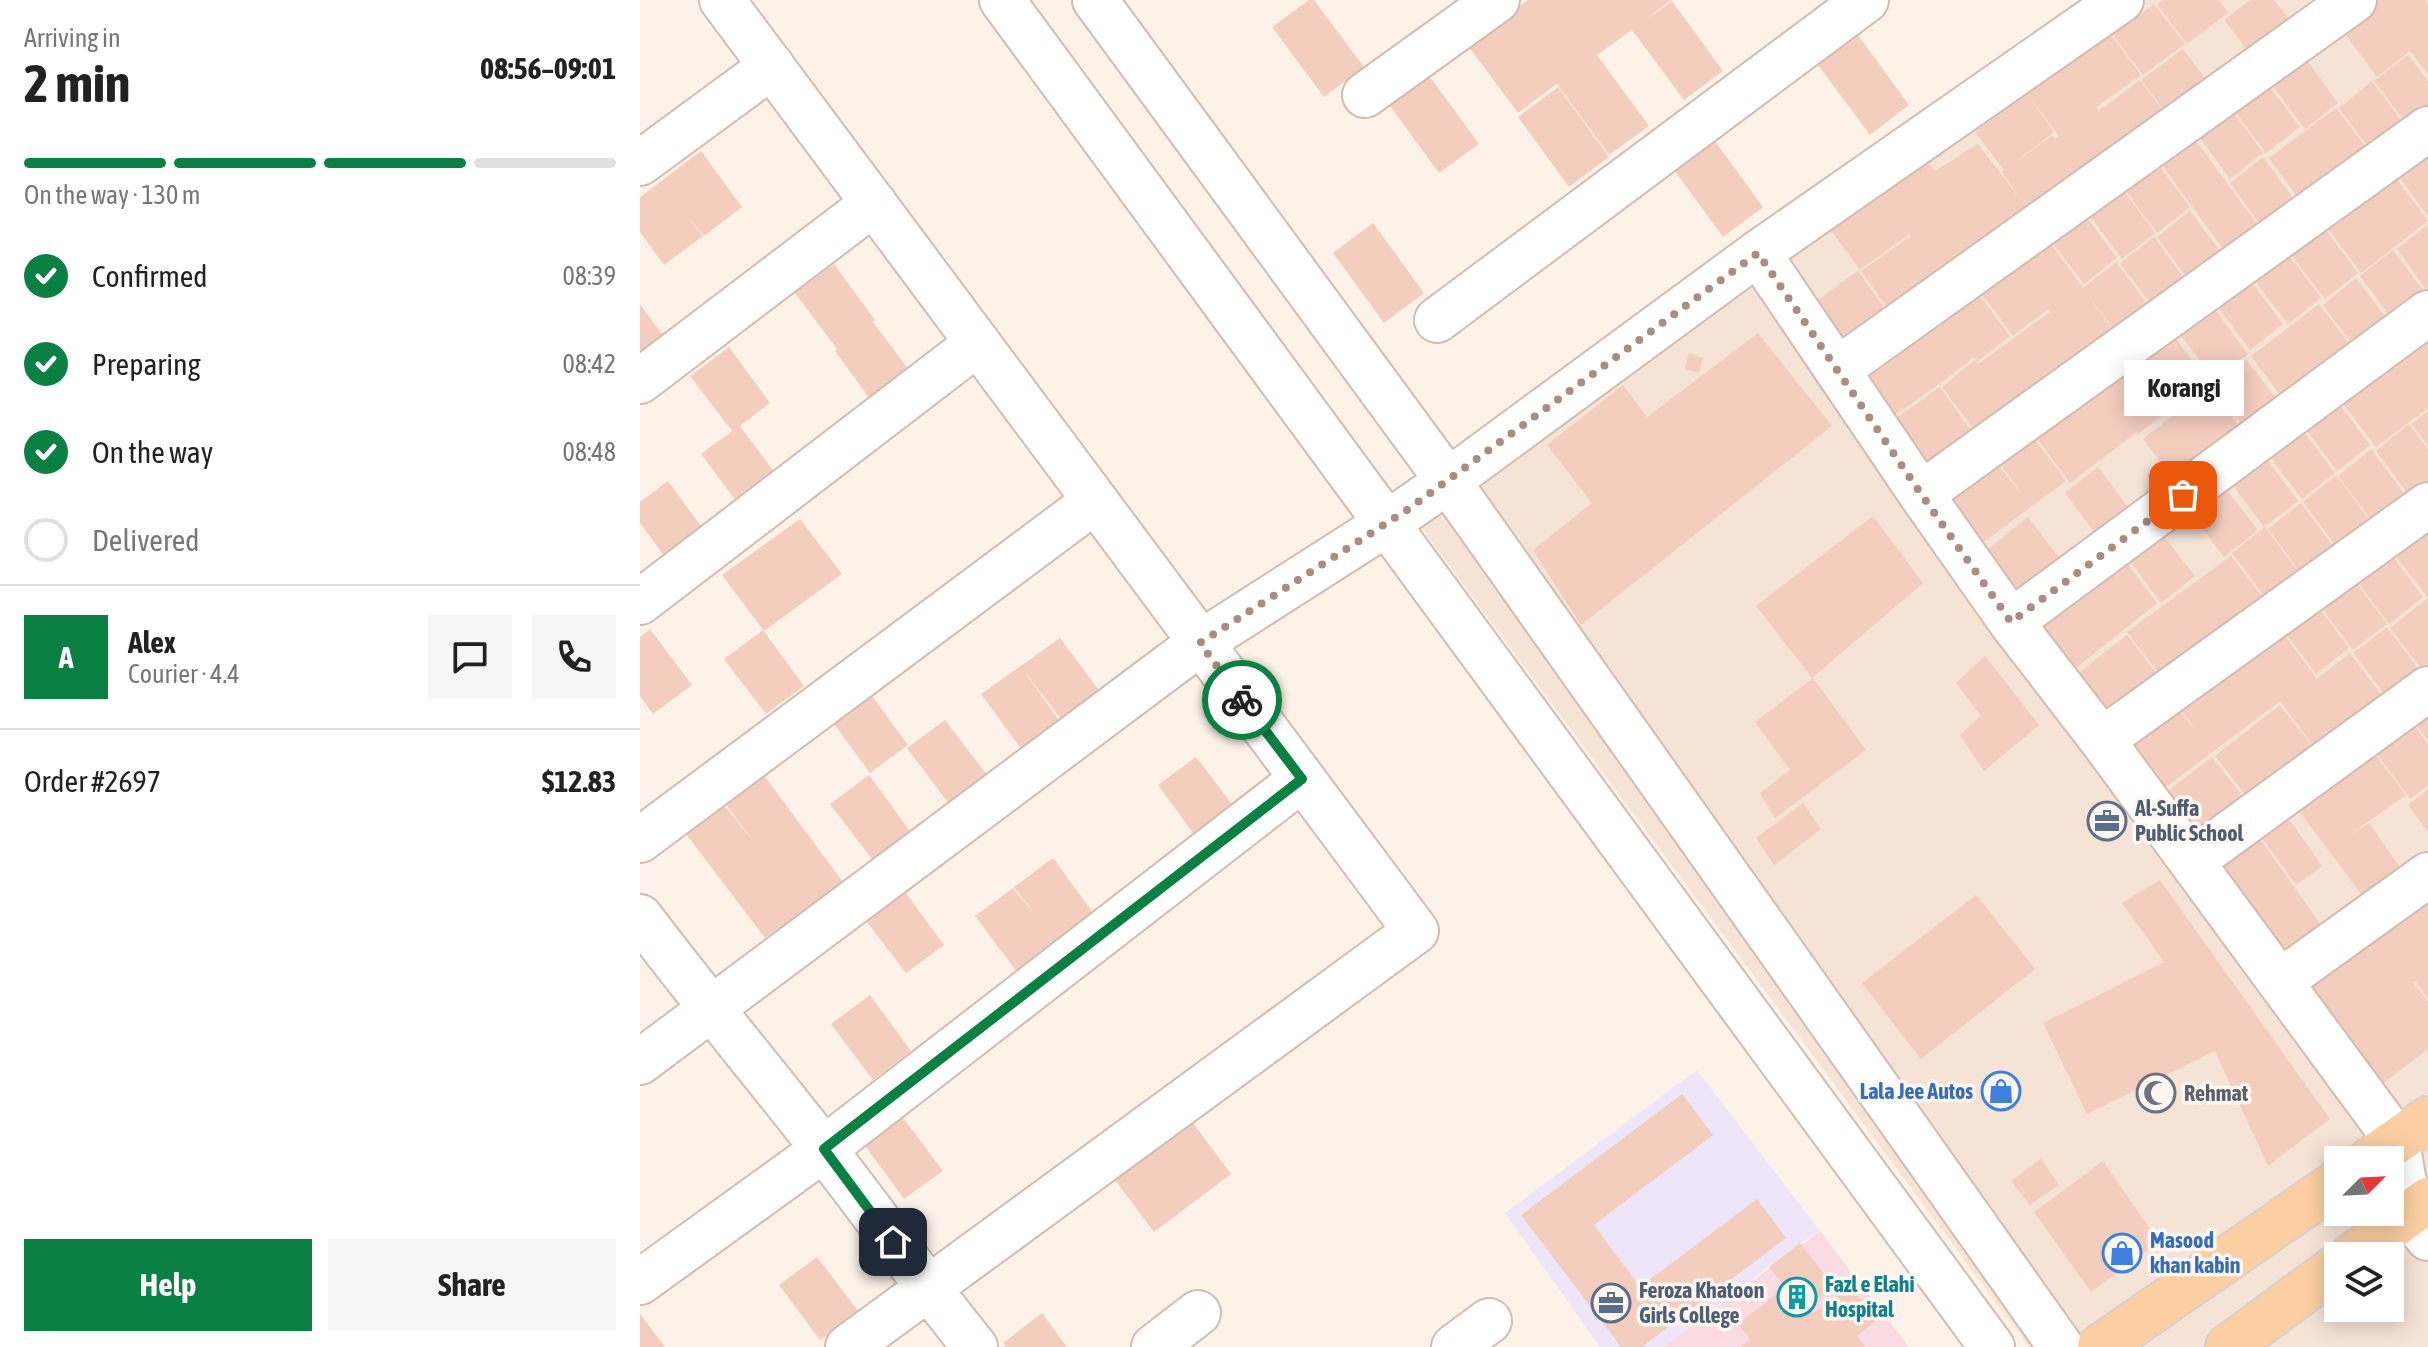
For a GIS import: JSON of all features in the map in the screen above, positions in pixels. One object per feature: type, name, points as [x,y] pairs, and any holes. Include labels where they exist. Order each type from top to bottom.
[{"type":"main road","points":[[2100,1347],[2324,1192]]},
{"type":"main road","points":[[2377,1242],[2422,1217]]},
{"type":"main road","points":[[2228,1347],[2324,1276]]},
{"type":"street","points":[[722,0],[1416,931],[848,1347]]},
{"type":"street","points":[[1002,0],[1992,1347]]},
{"type":"street","points":[[1095,0],[1448,481],[2061,1347]]},
{"type":"street","points":[[1365,95],[1497,0]]},
{"type":"street","points":[[1437,320],[1866,0]]},
{"type":"street","points":[[640,1062],[1200,643],[1448,481],[1758,253],[2121,0]]},
{"type":"street","points":[[1837,370],[2354,0]]},
{"type":"street","points":[[640,163],[772,66]]},
{"type":"street","points":[[1921,494],[2428,129]]},
{"type":"street","points":[[640,381],[874,203]]},
{"type":"street","points":[[1758,253],[2011,622],[2398,1140],[2422,1217]]},
{"type":"street","points":[[2011,622],[2428,313]]},
{"type":"street","points":[[640,602],[978,343]]},
{"type":"street","points":[[640,840],[1095,501]]},
{"type":"street","points":[[2102,740],[2428,505]]},
{"type":"street","points":[[2192,861],[2428,689]]},
{"type":"street","points":[[640,1282],[824,1149],[1302,779]]},
{"type":"street","points":[[2281,981],[2428,875]]},
{"type":"street","points":[[640,917],[710,1010],[824,1149],[975,1347]]},
{"type":"street","points":[[1154,1347],[1198,1313]]},
{"type":"street","points":[[1454,1347],[1489,1321]]},
{"type":"shaded area","points":[[2122,0],[2428,0],[2428,1347],[2029,1347],[1412,515]]},
{"type":"shaded area","points":[[1697,1070],[1820,1231],[1663,1347],[1600,1347],[1505,1213]]},
{"type":"shaded area","points":[[1820,1231],[1909,1347],[1663,1347]]},
{"type":"building","points":[[1309,0],[1314,0],[1364,67],[1324,97],[1272,27]]},
{"type":"building","points":[[1528,0],[1671,0],[1645,20],[1672,1],[1723,71],[1684,100],[1632,30],[1597,55],[1649,126],[1609,155],[1557,84],[1518,113],[1466,43]]},
{"type":"building","points":[[2162,0],[2219,0],[2228,13],[2187,44],[2157,4]]},
{"type":"building","points":[[2250,0],[2274,0],[2296,28],[2255,60],[2224,20]]},
{"type":"building","points":[[2379,0],[2425,0],[2428,4],[2428,74],[2410,51],[2377,77],[2342,30]]},
{"type":"building","points":[[2154,4],[2185,44],[2143,75],[2113,35]]},
{"type":"building","points":[[1858,35],[1909,105],[1870,135],[1818,65]]},
{"type":"building","points":[[2111,35],[2141,75],[2096,107],[2099,111],[2140,80],[2170,120],[1896,320],[1861,271],[1911,236],[1909,234],[1860,270],[1824,221],[1874,185],[1882,195],[1926,161],[1935,171],[1978,144],[2021,200],[2002,172],[2004,170],[1975,132]],"holes":[[[2031,99],[2059,136],[2055,139],[2052,136],[2015,162],[2054,132]]]},
{"type":"building","points":[[2183,49],[2213,89],[2172,121],[2141,80]]},
{"type":"building","points":[[2303,55],[2338,103],[2305,129],[2269,81]]},
{"type":"building","points":[[2408,55],[2428,81],[2428,114],[2410,128],[2374,81]]},
{"type":"building","points":[[1428,74],[1479,144],[1439,173],[1388,103]]},
{"type":"building","points":[[2265,80],[2300,127],[2266,153],[2231,106]]},
{"type":"building","points":[[2372,81],[2407,128],[2374,155],[2339,108]]},
{"type":"building","points":[[1558,87],[1609,157],[1569,187],[1518,117]]},
{"type":"building","points":[[2228,105],[2263,153],[2230,179],[2195,131]]},
{"type":"building","points":[[2336,108],[2372,155],[2304,206],[2269,158]]},
{"type":"building","points":[[2192,135],[2262,231],[2229,257],[2159,161]]},
{"type":"building","points":[[1712,137],[1763,207],[1723,237],[1672,167]]},
{"type":"building","points":[[2428,147],[2428,216],[2396,173]]},
{"type":"building","points":[[701,151],[742,207],[704,236],[687,216],[703,236],[664,265],[640,232],[640,197]]},
{"type":"building","points":[[2263,157],[2298,205],[2265,231],[2230,183]]},
{"type":"building","points":[[2155,160],[2190,207],[2157,233],[2122,186]]},
{"type":"building","points":[[2392,173],[2428,221],[2361,273],[2326,226]]},
{"type":"building","points":[[2120,186],[2155,233],[2122,259],[2087,212]]},
{"type":"building","points":[[2082,211],[2117,258],[2084,284],[2048,237]]},
{"type":"building","points":[[2190,211],[2225,258],[2192,285],[2157,237]]},
{"type":"building","points":[[1373,223],[1424,293],[1384,323],[1333,253]]},
{"type":"building","points":[[2428,224],[2428,292],[2397,249]]},
{"type":"building","points":[[2322,225],[2358,273],[2325,299],[2289,252]]},
{"type":"building","points":[[2154,237],[2189,285],[2156,311],[2120,263]]},
{"type":"building","points":[[2047,238],[2116,334],[1977,434],[1942,387],[1975,360],[1978,364],[2050,312],[2048,309],[2013,336],[1978,289]]},
{"type":"building","points":[[2393,250],[2428,297],[2395,323],[2360,276]]},
{"type":"building","points":[[2286,251],[2321,298],[2288,324],[2252,277]]},
{"type":"building","points":[[2116,262],[2151,309],[2118,335],[2083,288]]},
{"type":"building","points":[[834,264],[915,378],[876,407],[795,293]]},
{"type":"building","points":[[1858,271],[1893,320],[1842,356],[1808,307]]},
{"type":"building","points":[[2248,277],[2283,324],[2250,350],[2215,303]]},
{"type":"building","points":[[2356,278],[2392,326],[2358,352],[2323,305]]},
{"type":"building","points":[[1975,289],[2010,336],[1977,362],[1974,357],[1940,384],[1935,377],[1939,384],[1888,420],[1853,371]]},
{"type":"building","points":[[640,304],[670,345],[640,368]]},
{"type":"building","points":[[2319,304],[2355,351],[2286,403],[2251,356]]},
{"type":"building","points":[[2213,307],[2248,354],[2215,380],[2179,333]]},
{"type":"building","points":[[1758,333],[1832,426],[1581,625],[1533,550],[1592,503],[1547,445],[1623,385],[1647,417]]},
{"type":"building","points":[[2428,334],[2428,408],[2376,447],[2340,400]]},
{"type":"building","points":[[2173,335],[2208,382],[2175,409],[2140,361]]},
{"type":"building","points":[[729,347],[770,403],[740,426],[781,481],[743,510],[701,454],[732,431],[690,376]]},
{"type":"building","points":[[1689,353],[1703,358],[1699,373],[1685,369]]},
{"type":"building","points":[[2246,359],[2282,406],[2249,432],[2213,385]]},
{"type":"building","points":[[2136,361],[2172,408],[2070,483],[2035,436]]},
{"type":"building","points":[[2210,386],[2245,434],[2178,486],[2143,439]]},
{"type":"building","points":[[1940,387],[1975,436],[1924,472],[1889,423]]},
{"type":"building","points":[[2335,398],[2370,445],[2337,471],[2302,424]]},
{"type":"building","points":[[2428,411],[2428,446],[2412,424]]},
{"type":"building","points":[[2409,424],[2428,449],[2428,485],[2411,498],[2376,451]]},
{"type":"building","points":[[2299,426],[2335,473],[2302,499],[2266,452]]},
{"type":"building","points":[[2030,433],[2066,481],[1977,547],[1940,501],[1994,459],[2025,499],[1997,459]]},
{"type":"building","points":[[2371,449],[2406,496],[2373,523],[2338,476]]},
{"type":"building","points":[[2263,454],[2298,501],[2264,527],[2229,480]]},
{"type":"building","points":[[2098,467],[2133,514],[2100,540],[2065,493]]},
{"type":"building","points":[[2336,475],[2371,522],[2338,549],[2303,502]]},
{"type":"building","points":[[668,481],[709,537],[671,565],[640,523],[640,502]]},
{"type":"building","points":[[2222,484],[2258,530],[2224,557],[2189,510]]},
{"type":"building","points":[[2301,503],[2336,550],[2303,576],[2268,529]]},
{"type":"building","points":[[1873,516],[1923,583],[1812,678],[1756,606]]},
{"type":"building","points":[[2028,517],[2064,564],[2011,606],[1975,559]]},
{"type":"building","points":[[800,519],[842,574],[764,631],[722,575]]},
{"type":"building","points":[[2265,527],[2300,574],[2267,600],[2232,553]]},
{"type":"building","points":[[2428,528],[2428,598],[2391,550]]},
{"type":"building","points":[[2159,530],[2195,576],[2161,603],[2126,556]]},
{"type":"building","points":[[2388,550],[2423,597],[2389,624],[2354,577]]},
{"type":"building","points":[[2122,556],[2157,603],[2071,672],[2036,625]]},
{"type":"building","points":[[2231,556],[2267,603],[2163,679],[2127,632]]},
{"type":"building","points":[[2352,577],[2387,624],[2353,650],[2318,603]]},
{"type":"building","points":[[2428,598],[2428,673],[2426,675],[2390,628]]},
{"type":"building","points":[[2314,601],[2349,648],[2316,674],[2281,627]]},
{"type":"building","points":[[2387,627],[2422,674],[2389,700],[2353,653]]},
{"type":"building","points":[[650,629],[692,685],[653,714],[640,696],[640,637]]},
{"type":"building","points":[[2280,629],[2317,679],[2350,653],[2385,700],[2317,751],[2280,701],[2158,793],[2121,747],[2175,705],[2195,730],[2178,705]]},
{"type":"building","points":[[763,630],[804,686],[766,714],[724,659]]},
{"type":"building","points":[[2127,635],[2163,682],[2110,724],[2073,677]]},
{"type":"building","points":[[1060,638],[1101,693],[1063,722],[1024,671],[1060,722],[1022,750],[981,694]]},
{"type":"building","points":[[1985,656],[2039,725],[1984,771],[1960,735],[1981,716],[1956,683]]},
{"type":"building","points":[[1813,678],[1866,750],[1775,818],[1760,793],[1790,770],[1755,722]]},
{"type":"building","points":[[867,689],[908,745],[870,773],[829,717]]},
{"type":"building","points":[[2280,705],[2316,751],[2251,802],[2215,756]]},
{"type":"building","points":[[2428,708],[2428,741],[2413,720]]},
{"type":"building","points":[[945,720],[987,775],[949,804],[907,748]]},
{"type":"building","points":[[2413,723],[2428,744],[2428,785],[2410,799],[2375,751]]},
{"type":"building","points":[[2370,748],[2406,795],[2348,836],[2369,823],[2409,880],[2371,907],[2294,804]]},
{"type":"building","points":[[1196,757],[1238,812],[1199,841],[1158,785]]},
{"type":"building","points":[[2212,757],[2248,803],[2195,846],[2159,798]]},
{"type":"building","points":[[760,770],[843,882],[765,938],[683,830],[721,801],[752,840],[722,799]]},
{"type":"building","points":[[869,775],[910,831],[872,859],[830,804]]},
{"type":"building","points":[[2428,789],[2428,832],[2408,805]]},
{"type":"building","points":[[1803,803],[1821,829],[1774,865],[1756,838]]},
{"type":"building","points":[[2282,809],[2322,866],[2296,885],[2255,828]]},
{"type":"building","points":[[2253,829],[2328,935],[2283,969],[2207,863]]},
{"type":"building","points":[[1053,858],[1094,914],[1017,972],[975,916],[1013,888],[1036,916],[1014,887]]},
{"type":"building","points":[[2160,880],[2330,1119],[2268,1166],[2215,1051],[2087,1114],[2043,1023],[2164,962],[2122,903]]},
{"type":"building","points":[[2428,884],[2428,999],[2413,982],[2428,1002],[2428,1049],[2381,1085],[2309,982]]},
{"type":"building","points":[[903,889],[944,945],[906,973],[864,918]]},
{"type":"building","points":[[1976,895],[2035,969],[1921,1059],[1862,983]]},
{"type":"building","points":[[870,995],[911,1051],[873,1080],[831,1024]]},
{"type":"building","points":[[1682,1094],[1713,1135],[1594,1225],[1640,1287],[1757,1199],[1786,1238],[1642,1347],[1621,1347],[1521,1215]]},
{"type":"building","points":[[901,1115],[943,1171],[904,1199],[863,1143]]},
{"type":"building","points":[[1190,1119],[1231,1174],[1154,1232],[1112,1176]]},
{"type":"building","points":[[2041,1159],[2059,1185],[2030,1205],[2011,1181]]},
{"type":"building","points":[[2103,1161],[2159,1242],[2091,1292],[2034,1212]]},
{"type":"building","name":"Fazl e Elahi Hospital","points":[[1800,1243],[1834,1286],[1809,1307],[1814,1313],[1849,1285],[1877,1320],[1857,1336],[1866,1347],[1740,1347],[1750,1339],[1738,1324],[1785,1287],[1769,1267]]},
{"type":"building","points":[[817,1257],[859,1312],[820,1340],[779,1285]]},
{"type":"building","points":[[1042,1313],[1067,1347],[1006,1347],[1003,1343]]},
{"type":"building","points":[[640,1314],[665,1347],[640,1347]]},
{"type":"way so far","points":[[1242,700],[1200,643],[1407,510],[1758,253],[2011,622],[2183,495]]},
{"type":"place","name":"Korangi","points":[[2183,495]]},
{"type":"place","name":"Al-Suffa Public School","points":[[2107,821]]},
{"type":"place","name":"Lala Jee Autos","points":[[2001,1091]]},
{"type":"place","name":"Rehmat","points":[[2156,1093]]},
{"type":"place","name":"Masood khan kabin","points":[[2122,1253]]},
{"type":"place","name":"Fazl e Elahi Hospital","points":[[1797,1297]]},
{"type":"place","name":"Feroza Khatoon Girls College","points":[[1611,1303]]},
{"type":"route","points":[[893,1242],[824,1149],[1302,779],[1242,700]]}]
